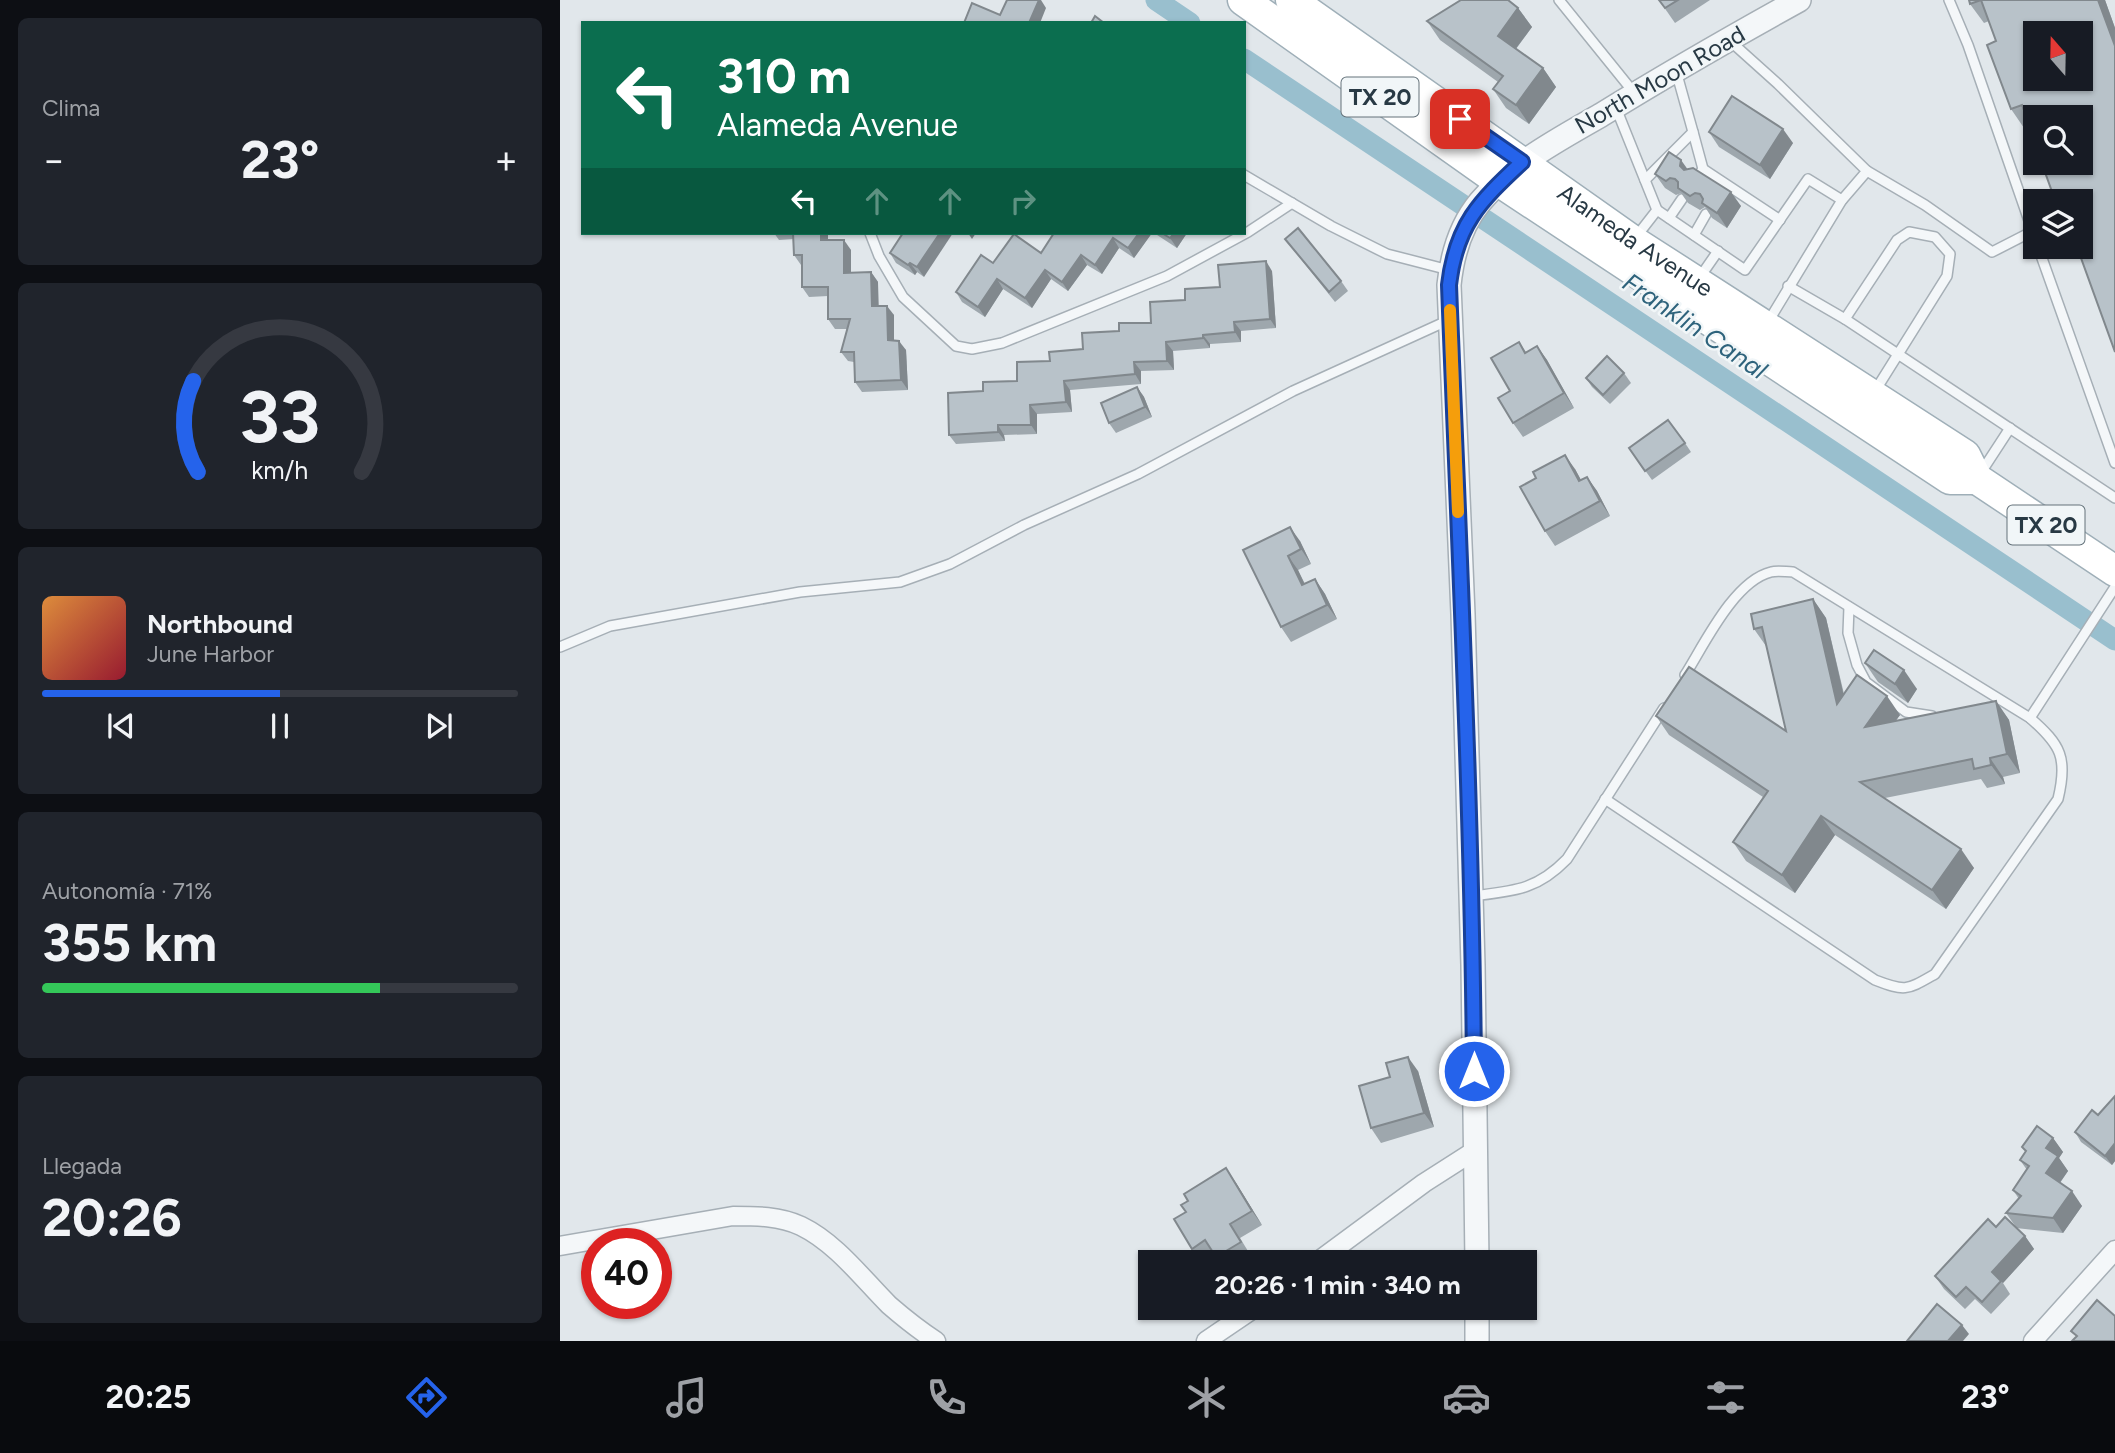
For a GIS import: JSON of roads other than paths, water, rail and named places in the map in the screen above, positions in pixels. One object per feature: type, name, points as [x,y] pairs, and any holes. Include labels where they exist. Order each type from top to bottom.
[{"type":"main road","name":"Alameda Avenue","points":[[1243,0],[1494,189],[1950,479],[1977,479]]},
{"type":"main road","name":"Alameda Avenue","points":[[1291,0],[1633,241],[1965,456],[1977,479],[2115,571]]},
{"type":"street","name":"North Moon Road","points":[[1477,1250],[1471,896],[1450,320],[1451,270],[1462,231],[1480,203],[1522,162],[1675,69],[1799,0]]},
{"type":"street","points":[[1333,1250],[1424,1183],[1474,1151]]},
{"type":"street","points":[[560,1246],[733,1216],[780,1219],[802,1226],[834,1249],[914,1327],[936,1341]]},
{"type":"street","points":[[2033,1341],[2115,1250]]},
{"type":"street","points":[[1206,1341],[1237,1320]]},
{"type":"street","points":[[1477,1320],[1477,1341]]},
{"type":"lane","points":[[1559,0],[1634,94]]},
{"type":"lane","points":[[1949,0],[1968,45],[2023,203]]},
{"type":"lane","points":[[1728,40],[1778,84],[1867,171],[1925,205],[1992,252],[2023,239]]},
{"type":"lane","points":[[1675,69],[1703,169],[1723,189],[1780,220]]},
{"type":"lane","points":[[1615,106],[1657,210],[1745,270],[1808,179],[1842,200]]},
{"type":"lane","points":[[1645,180],[1693,132]]},
{"type":"lane","points":[[1697,178],[1703,169]]},
{"type":"lane","points":[[1765,326],[1842,200],[1867,171]]},
{"type":"lane","points":[[1246,176],[1331,226],[1387,254],[1451,270]]},
{"type":"lane","points":[[1669,218],[1682,199]]},
{"type":"lane","points":[[1246,233],[1292,204]]},
{"type":"lane","points":[[1633,241],[1657,210]]},
{"type":"lane","points":[[1694,235],[1706,214]]},
{"type":"lane","points":[[1845,319],[1897,240],[1909,232],[1935,237],[1950,254],[1947,276],[1873,395]]},
{"type":"lane","points":[[871,235],[879,256],[903,297],[956,346],[972,349],[1002,343],[1167,275],[1242,235]]},
{"type":"lane","points":[[1697,281],[1718,251]]},
{"type":"lane","points":[[2042,259],[2115,464]]},
{"type":"lane","points":[[1788,286],[1898,353],[2115,498]]},
{"type":"lane","points":[[560,648],[610,626],[800,592],[900,582],[950,564],[1024,525],[1138,474],[1293,391],[1450,320]]},
{"type":"lane","points":[[1977,479],[2010,428]]},
{"type":"lane","points":[[1605,799],[1875,980],[1910,989],[1935,974],[2058,799],[2064,775],[2061,757],[2051,737],[2029,718],[1793,572],[1772,572],[1755,579],[1736,595],[1678,686]]},
{"type":"lane","points":[[2029,718],[2115,587]]},
{"type":"lane","points":[[1849,607],[1848,633],[1857,666],[1866,682],[1906,712],[1927,717],[1944,715]]},
{"type":"lane","points":[[1471,896],[1509,892],[1531,886],[1551,875],[1567,859],[1671,697]]},
{"type":"lane","points":[[1987,704],[2000,699]]},
{"type":"waterway","name":"Franklin Canal","points":[[1156,0],[1187,21]]},
{"type":"waterway","name":"Franklin Canal","points":[[1246,60],[2115,640]]}]
